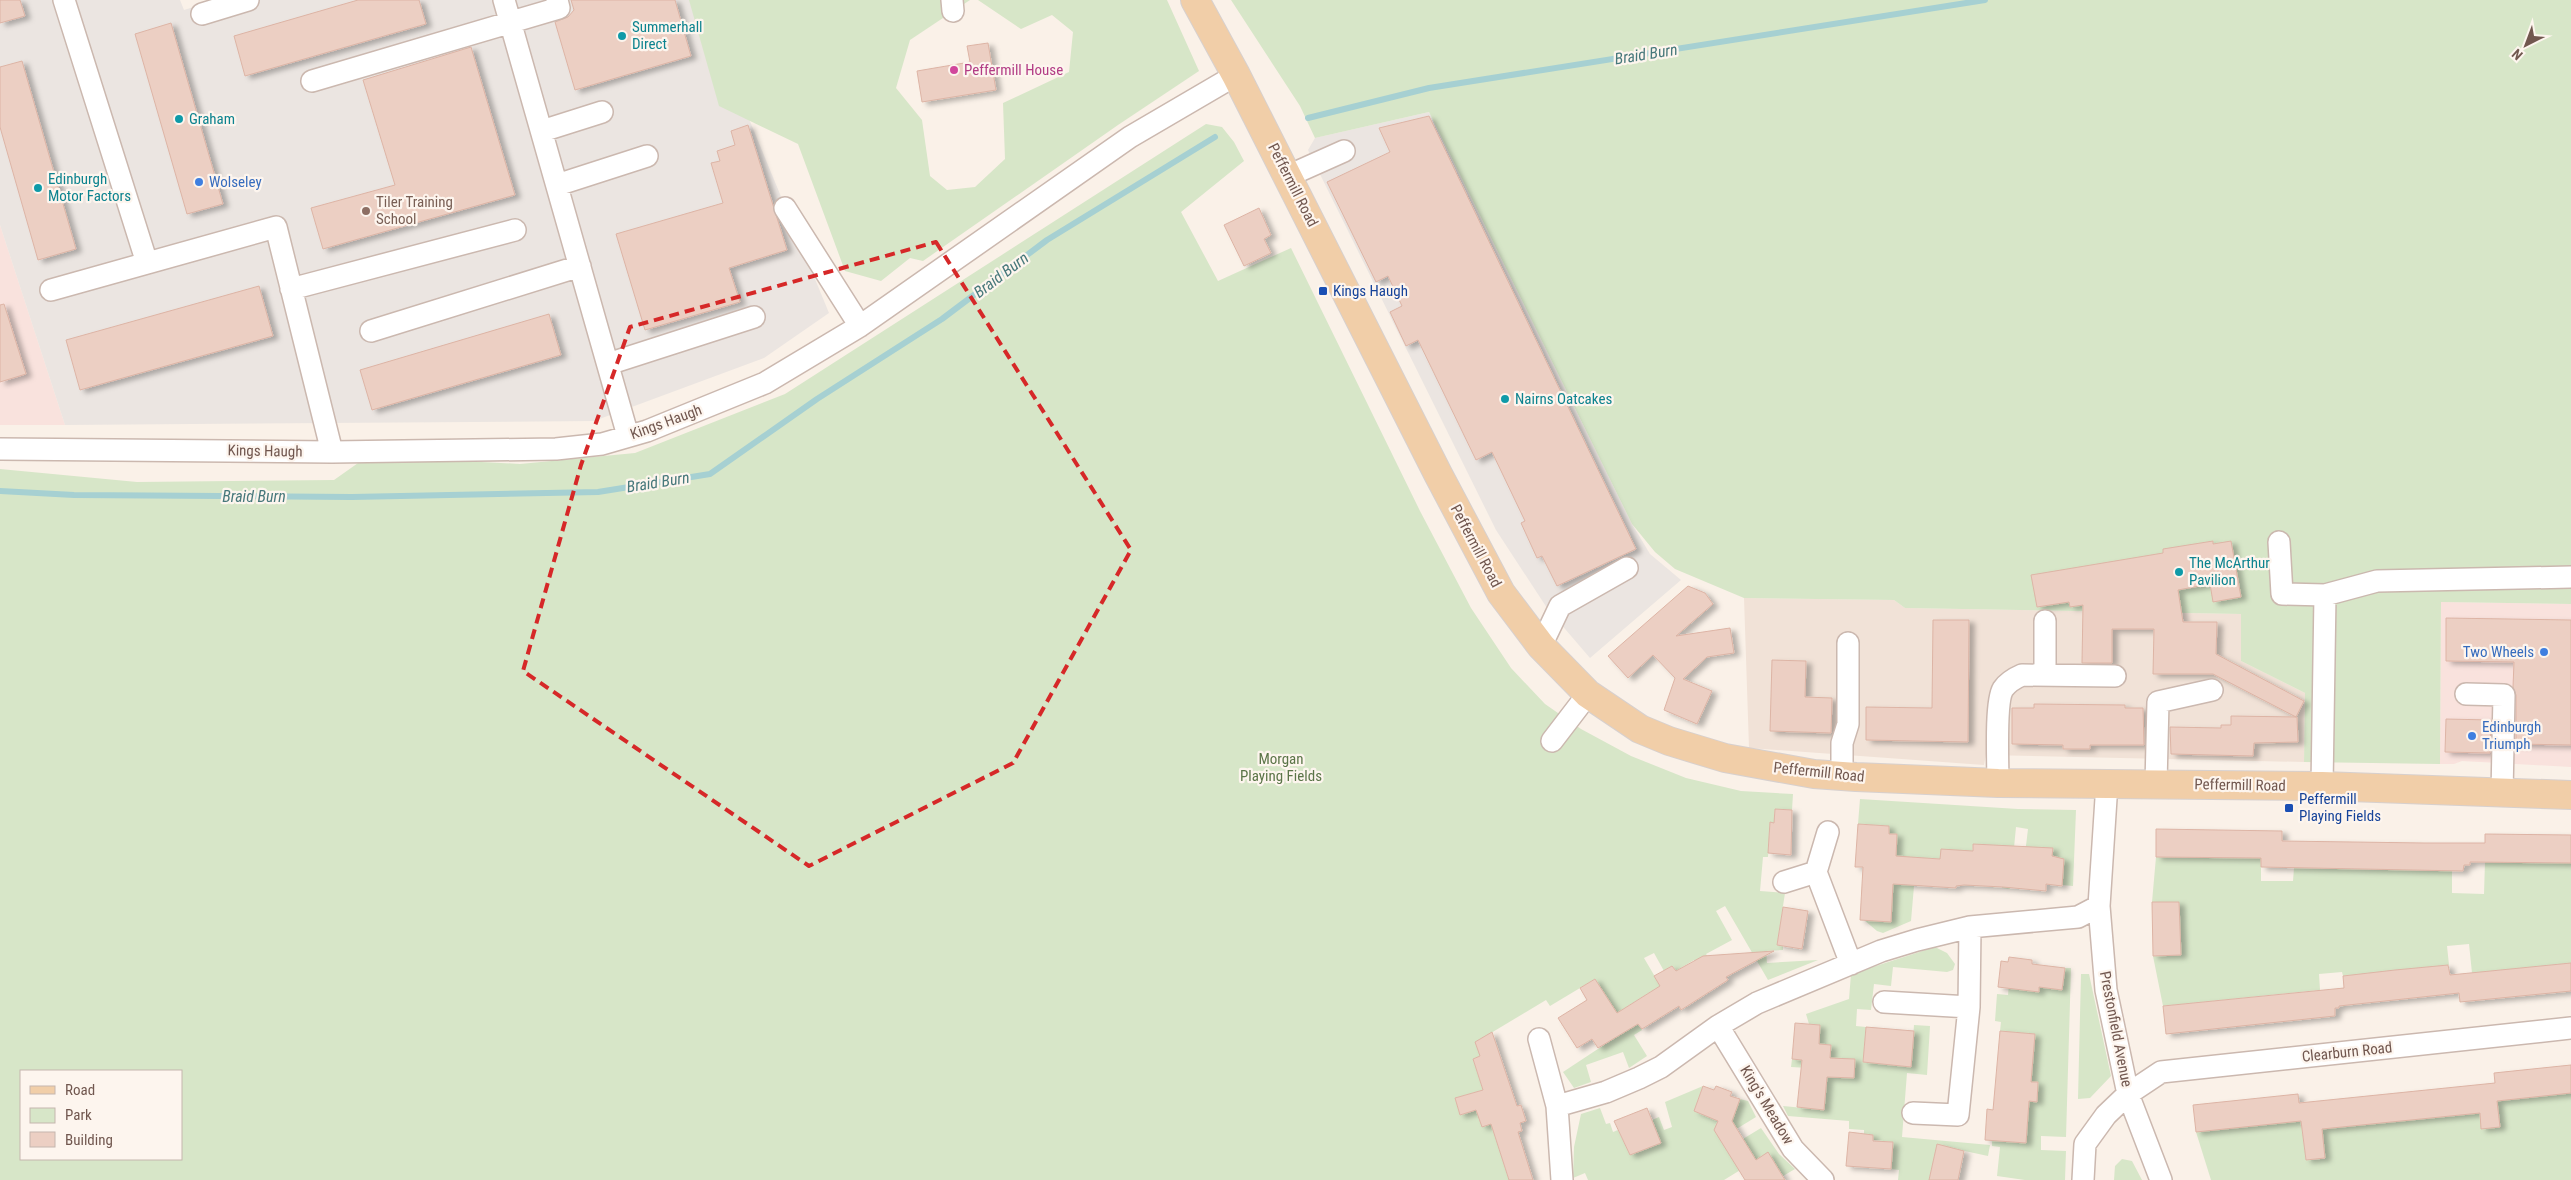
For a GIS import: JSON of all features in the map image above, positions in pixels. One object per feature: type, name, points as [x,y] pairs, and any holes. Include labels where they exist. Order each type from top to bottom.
[{"type":"main road","name":"Peffermill Road","points":[[1195,0],[1236,75],[1438,474],[1501,593],[1541,646],[1588,694],[1640,729],[1695,750],[1759,766],[1842,776],[1998,783],[2322,786],[2571,795]]},
{"type":"street","points":[[64,0],[147,263]]},
{"type":"street","points":[[202,14],[248,0]]},
{"type":"street","points":[[504,0],[628,436]]},
{"type":"street","points":[[312,81],[559,8],[557,0]]},
{"type":"street","name":"Kings Haugh","points":[[0,448],[332,452],[556,449],[602,444],[703,410],[765,383],[860,326],[1130,137],[1236,75]]},
{"type":"street","points":[[542,131],[602,112]]},
{"type":"street","points":[[1288,176],[1344,151]]},
{"type":"street","points":[[557,185],[647,156]]},
{"type":"street","points":[[785,208],[860,326]]},
{"type":"street","points":[[51,290],[276,227],[332,452]]},
{"type":"street","points":[[291,289],[515,230]]},
{"type":"street","points":[[371,331],[580,266]]},
{"type":"street","points":[[608,364],[754,318]]},
{"type":"street","points":[[2279,542],[2282,594],[2325,595],[2377,581],[2571,577]]},
{"type":"street","points":[[1541,646],[1560,606],[1627,568]]},
{"type":"street","points":[[2322,786],[2325,595]]},
{"type":"street","points":[[2045,621],[2045,674]]},
{"type":"street","points":[[1842,776],[1842,743],[1848,724],[1848,643]]},
{"type":"street","points":[[1998,783],[1999,704],[2002,690],[2012,680],[2022,675],[2045,674],[2115,676]]},
{"type":"street","points":[[2156,784],[2158,702],[2212,690]]},
{"type":"street","points":[[1552,742],[1588,694]]},
{"type":"street","points":[[2466,694],[2504,695],[2502,794]]},
{"type":"street","name":"Prestonfield Avenue","points":[[2107,783],[2099,906],[2106,990],[2128,1094],[2161,1180]]},
{"type":"street","points":[[1828,832],[1816,872],[1851,964]]},
{"type":"street","points":[[1784,882],[1816,872]]},
{"type":"street","points":[[1557,1106],[1606,1092],[1651,1072],[1718,1026],[1757,1003],[1851,964],[1911,942],[1970,927],[2078,917],[2099,906]]},
{"type":"street","points":[[1913,1113],[1958,1115],[1969,1007],[1970,927]]},
{"type":"street","points":[[1884,1002],[1969,1007]]},
{"type":"street","name":"King's Meadow","points":[[1718,1026],[1793,1149],[1823,1180]]},
{"type":"street","name":"Clearburn Road","points":[[2083,1180],[2085,1144],[2106,1115],[2128,1094],[2161,1072],[2571,1028]]},
{"type":"street","points":[[1539,1038],[1557,1106],[1562,1180]]},
{"type":"highlighted area","points":[[936,242],[1131,550],[1013,763],[809,866],[523,671],[581,465],[630,327]]},
{"type":"shaded area","points":[[0,0],[180,0],[184,10],[216,0],[700,0],[829,313],[764,358],[594,421],[65,425],[0,225]]},
{"type":"shaded area","name":"Nairns Oatcakes","points":[[1429,112],[1632,524],[1650,554],[1681,580],[1590,658],[1547,608],[1496,530],[1308,150],[1315,138]]},
{"type":"shaded area","points":[[0,225],[65,425],[0,425]]},
{"type":"shaded area","points":[[1744,598],[1894,600],[1905,608],[2241,614],[2241,661],[2305,693],[2304,762],[1986,755],[1984,765],[1749,748]]},
{"type":"shaded area","points":[[2441,602],[2571,604],[2571,767],[2462,761],[2454,764],[2440,764]]},
{"type":"green space","points":[[689,0],[970,0],[910,40],[896,88],[922,120],[930,176],[947,190],[975,187],[1005,159],[1003,103],[1069,72],[1073,32],[1052,15],[1021,29],[978,0],[1167,0],[1199,71],[923,261],[910,258],[881,281],[845,271],[798,144],[719,106]]},
{"type":"green space","points":[[1231,0],[2571,0],[2571,604],[2441,602],[2440,764],[2304,762],[2305,693],[2241,661],[2241,614],[1905,608],[1894,600],[1744,598],[1675,569],[1655,552],[1632,524],[1429,112],[1315,138],[1300,106]]},
{"type":"green space","name":"Morgan Playing Fields","points":[[1206,124],[1222,127],[1234,142],[1244,161],[1181,212],[1218,281],[1291,248],[1420,511],[1471,608],[1511,668],[1545,704],[1581,729],[1631,756],[1686,778],[1741,791],[1793,794],[1792,810],[1775,809],[1774,818],[1791,824],[1770,823],[1768,857],[1763,857],[1760,891],[1785,893],[1777,945],[1783,946],[1783,950],[1766,951],[1767,963],[1818,960],[1768,980],[1725,906],[1716,911],[1732,940],[1706,954],[1723,983],[1708,984],[1694,960],[1676,971],[1672,966],[1664,971],[1654,953],[1644,958],[1674,1009],[1667,1013],[1652,991],[1628,1006],[1642,1030],[1634,1035],[1647,1056],[1629,1068],[1623,1052],[1586,1065],[1591,1082],[1574,1088],[1563,1072],[1613,1039],[1607,1025],[1599,986],[1595,979],[1550,1006],[1546,1000],[1476,1042],[1480,1056],[1473,1059],[1483,1090],[1455,1098],[1460,1115],[1480,1109],[1478,1115],[1482,1126],[1491,1123],[1509,1180],[0,1180],[0,469],[137,482],[334,480],[368,456],[520,464],[635,453],[785,394]]},
{"type":"green space","points":[[1860,799],[2018,809],[2076,810],[2073,886],[2062,885],[2056,856],[2025,854],[2028,829],[2016,827],[2010,889],[2002,888],[2004,861],[1973,844],[1970,886],[1964,885],[1965,868],[1940,859],[1924,858],[1922,886],[1914,886],[1911,921],[1883,933],[1877,931],[1864,920],[1882,880],[1862,879],[1862,874],[1915,878],[1895,865],[1897,834],[1889,834],[1889,826],[1858,824]]},
{"type":"green space","points":[[2156,857],[2261,858],[2261,881],[2293,881],[2294,868],[2452,871],[2452,893],[2484,894],[2485,862],[2571,863],[2571,963],[2472,973],[2469,944],[2447,946],[2449,965],[2343,976],[2342,972],[2319,974],[2320,990],[2163,1006],[2153,956],[2181,955],[2179,902],[2152,902]]},
{"type":"green space","points":[[1935,947],[1947,953],[1955,964],[1953,970],[1947,972],[1893,967],[1891,986],[1874,984],[1871,1010],[1857,1009],[1856,1026],[1866,1027],[1863,1062],[1911,1067],[1914,1025],[1930,1026],[1927,1075],[1907,1073],[1902,1137],[1990,1145],[1988,1156],[1937,1145],[1929,1180],[1898,1180],[1899,1170],[1891,1169],[1893,1142],[1873,1140],[1873,1135],[1864,1134],[1864,1130],[1849,1129],[1849,1121],[1788,1116],[1783,1106],[1824,1110],[1827,1077],[1854,1078],[1854,1059],[1843,1059],[1842,1070],[1791,1067],[1792,1059],[1817,1062],[1830,1059],[1831,1045],[1819,1044],[1820,1025],[1809,1024],[1806,1014],[1849,999],[1851,974]]},
{"type":"green space","points":[[2065,968],[2071,968],[2066,1137],[2041,1136],[2041,1150],[2066,1151],[2065,1180],[2025,1180],[1997,1176],[2000,1147],[1992,1146],[1992,1140],[2026,1143],[2029,1101],[2037,1102],[2038,1083],[2031,1082],[2035,1034],[2000,1031],[2001,1022],[1995,1021],[1997,994],[2008,995],[2009,984],[2022,990],[2038,992],[2039,987],[2062,990]]},
{"type":"green space","points":[[2081,974],[2089,974],[2111,1076],[2090,1098],[2078,1099]]},
{"type":"green space","points":[[1703,1086],[1694,1111],[1718,1120],[1716,1126],[1740,1099],[1748,1101],[1756,1117],[1720,1139],[1728,1148],[1761,1128],[1779,1154],[1795,1169],[1783,1176],[1768,1153],[1724,1180],[1588,1180],[1585,1173],[1573,1178],[1574,1147],[1581,1114],[1600,1108],[1606,1124],[1610,1123],[1613,1132],[1618,1130],[1630,1155],[1661,1143],[1652,1120],[1659,1117],[1664,1130],[1672,1127],[1665,1102]]},
{"type":"green space","points":[[2571,1093],[2571,1180],[2211,1180],[2196,1132],[2301,1121],[2306,1160],[2325,1159],[2322,1129],[2480,1113],[2482,1128],[2497,1101]]},
{"type":"green space","points":[[2122,1159],[2132,1161],[2142,1180],[2114,1180],[2115,1166]]},
{"type":"building","points":[[0,0],[20,0],[25,16],[0,23]]},
{"type":"building","points":[[358,0],[419,0],[426,24],[245,76],[234,36]]},
{"type":"building","name":"Summerhall Direct","points":[[571,0],[675,0],[691,56],[575,90],[555,22],[568,17],[574,10]]},
{"type":"building","name":"Graham","points":[[171,23],[223,204],[187,214],[135,34]]},
{"type":"building","points":[[988,43],[996,90],[922,102],[917,71],[970,62],[967,46]]},
{"type":"building","points":[[471,47],[515,195],[323,249],[311,208],[395,185],[363,80]]},
{"type":"building","name":"Edinburgh Motor Factors","points":[[22,61],[76,249],[38,260],[0,127],[0,67]]},
{"type":"building","name":"Nairns Oatcakes","points":[[1429,116],[1636,549],[1557,586],[1542,556],[1537,558],[1521,523],[1525,521],[1492,452],[1476,460],[1418,340],[1406,346],[1390,312],[1402,306],[1388,276],[1376,282],[1327,182],[1390,152],[1379,128]]},
{"type":"building","points":[[748,125],[787,250],[729,268],[740,302],[645,330],[616,234],[723,203],[711,163],[720,161],[717,151],[735,145],[731,131]]},
{"type":"building","points":[[1259,208],[1271,235],[1264,239],[1271,253],[1244,266],[1224,225]]},
{"type":"building","points":[[259,286],[273,336],[80,390],[66,340]]},
{"type":"building","points":[[4,304],[26,374],[0,382],[0,305]]},
{"type":"building","points":[[549,314],[561,355],[372,410],[360,370]]},
{"type":"building","points":[[2213,541],[2213,544],[2231,541],[2241,597],[2213,602],[2210,584],[2178,590],[2183,622],[2217,622],[2216,654],[2304,701],[2296,717],[2213,674],[2153,674],[2154,629],[2112,629],[2112,663],[2082,663],[2083,605],[2070,607],[2069,602],[2037,607],[2031,575],[2163,553],[2163,549]]},
{"type":"building","points":[[1688,586],[1705,593],[1713,604],[1676,636],[1730,628],[1734,653],[1707,657],[1683,679],[1712,691],[1697,724],[1664,710],[1675,678],[1653,655],[1628,678],[1608,656]]},
{"type":"building","points":[[2446,618],[2571,620],[2571,745],[2516,744],[2516,695],[2513,687],[2514,662],[2446,661]]},
{"type":"building","points":[[1933,620],[1969,620],[1968,742],[1866,740],[1866,707],[1932,708]]},
{"type":"building","points":[[1772,660],[1806,661],[1805,697],[1832,698],[1831,733],[1770,731]]},
{"type":"building","points":[[2034,704],[2125,705],[2125,708],[2143,708],[2144,745],[2090,745],[2090,749],[2063,749],[2063,745],[2012,744],[2012,708],[2034,708]]},
{"type":"building","points":[[2231,716],[2297,717],[2298,742],[2254,743],[2253,756],[2171,754],[2170,727],[2221,728],[2221,725],[2231,725]]},
{"type":"building","points":[[2446,719],[2491,720],[2490,753],[2445,752]]},
{"type":"building","points":[[1775,809],[1792,810],[1791,855],[1768,853],[1770,822],[1774,823]]},
{"type":"building","points":[[1858,824],[1889,826],[1889,834],[1897,834],[1896,856],[1940,859],[1941,849],[1973,851],[1973,844],[2053,848],[2052,856],[2064,859],[2062,886],[2046,884],[2046,891],[1964,885],[1956,886],[1956,888],[1893,884],[1891,922],[1860,920],[1863,867],[1855,867]]},
{"type":"building","points":[[2156,829],[2282,831],[2282,841],[2485,843],[2485,834],[2571,835],[2571,863],[2470,862],[2470,865],[2464,865],[2463,871],[2261,867],[2261,858],[2156,857]]},
{"type":"building","points":[[2152,902],[2179,902],[2181,955],[2153,956]]},
{"type":"building","points":[[1783,907],[1808,911],[1802,949],[1777,945]]},
{"type":"building","points":[[1774,951],[1726,977],[1728,980],[1681,1010],[1679,1006],[1642,1029],[1638,1024],[1598,1048],[1592,1039],[1577,1048],[1558,1018],[1587,1000],[1580,988],[1595,979],[1617,1013],[1660,986],[1654,976],[1672,966],[1676,971],[1703,956]]},
{"type":"building","points":[[2009,957],[2032,960],[2032,964],[2065,968],[2062,990],[2039,987],[2039,992],[1998,987],[2001,961],[2008,962]]},
{"type":"building","points":[[2571,963],[2571,991],[2460,1002],[2459,993],[2339,1006],[2339,1008],[2335,1008],[2335,1016],[2166,1034],[2163,1006],[2344,988],[2343,976],[2395,970],[2448,965],[2450,975]]},
{"type":"building","points":[[1795,1023],[1820,1025],[1819,1044],[1831,1045],[1830,1058],[1855,1059],[1854,1078],[1827,1077],[1824,1110],[1797,1107],[1802,1060],[1792,1059]]},
{"type":"building","points":[[1866,1027],[1914,1031],[1911,1067],[1863,1062]]},
{"type":"building","points":[[2000,1031],[2035,1034],[2031,1082],[2038,1082],[2037,1102],[2029,1101],[2026,1143],[1985,1140],[1987,1109],[1993,1110]]},
{"type":"building","points":[[1492,1032],[1517,1106],[1521,1105],[1526,1121],[1520,1123],[1522,1131],[1518,1132],[1533,1180],[1509,1180],[1491,1124],[1482,1127],[1476,1110],[1460,1115],[1455,1098],[1483,1090],[1473,1059],[1480,1056],[1475,1042]]},
{"type":"building","points":[[2571,1065],[2571,1093],[2497,1101],[2500,1127],[2481,1129],[2480,1113],[2322,1129],[2325,1158],[2306,1160],[2301,1121],[2196,1132],[2193,1105],[2298,1094],[2299,1103],[2495,1083],[2494,1073]]},
{"type":"building","points":[[1703,1086],[1714,1090],[1716,1086],[1732,1092],[1730,1096],[1740,1099],[1732,1121],[1756,1160],[1768,1152],[1785,1180],[1745,1180],[1714,1130],[1718,1121],[1694,1111]]},
{"type":"building","points":[[1647,1108],[1661,1143],[1630,1155],[1614,1121]]},
{"type":"building","points":[[1849,1132],[1873,1135],[1873,1141],[1893,1142],[1891,1169],[1846,1166]]},
{"type":"building","points":[[1937,1144],[1964,1151],[1958,1180],[1929,1180]]},
{"type":"waterway","name":"Braid Burn","points":[[1308,118],[1429,88],[1985,0]]},
{"type":"waterway","name":"Braid Burn","points":[[0,491],[74,495],[352,497],[598,492],[710,474],[817,399],[942,319],[1047,240],[1215,137]]},
{"type":"place","name":"Summerhall Direct","points":[[622,36]]},
{"type":"place","name":"Peffermill House","points":[[954,70]]},
{"type":"place","name":"Graham","points":[[179,119]]},
{"type":"place","name":"Wolseley","points":[[199,182]]},
{"type":"place","name":"Edinburgh Motor Factors","points":[[38,188]]},
{"type":"place","name":"Tiler Training School","points":[[366,211]]},
{"type":"place","name":"Kings Haugh","points":[[1323,291]]},
{"type":"place","name":"Nairns Oatcakes","points":[[1505,399]]},
{"type":"place","name":"The McArthur Pavilion","points":[[2179,572]]},
{"type":"place","name":"Two Wheels","points":[[2544,652]]},
{"type":"place","name":"Edinburgh Triumph","points":[[2472,736]]},
{"type":"place","name":"Peffermill Playing Fields","points":[[2289,808]]}]
